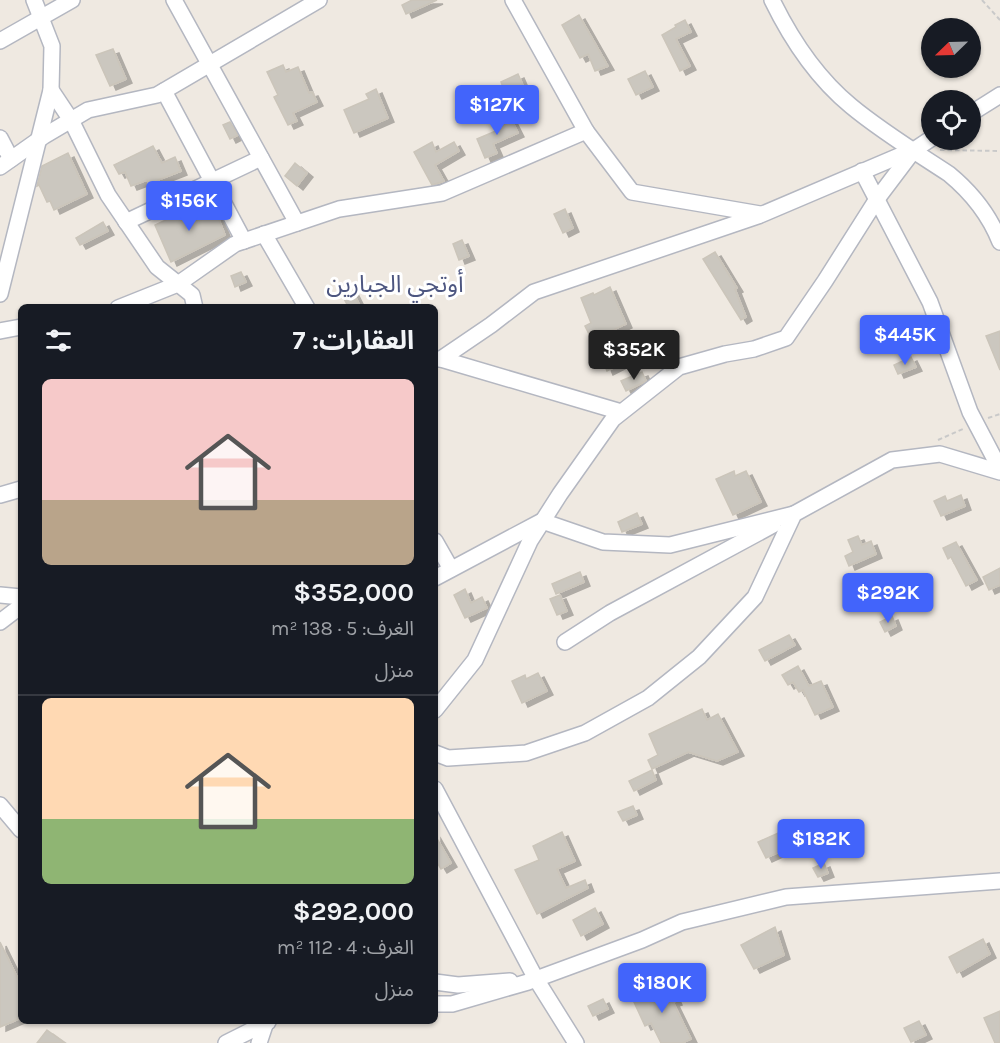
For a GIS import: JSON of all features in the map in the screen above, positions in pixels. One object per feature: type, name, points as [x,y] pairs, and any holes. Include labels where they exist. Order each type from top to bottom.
[{"type":"street","points":[[0,294],[51,90],[52,46],[34,0]]},
{"type":"street","points":[[0,41],[72,0]]},
{"type":"street","points":[[174,0],[297,224]]},
{"type":"street","points":[[286,18],[299,0]]},
{"type":"street","points":[[0,138],[6,163],[88,110],[157,95],[319,0]]},
{"type":"street","points":[[513,0],[586,131],[632,192],[763,214]]},
{"type":"street","points":[[772,0],[796,43],[810,63],[837,93],[851,107],[963,186],[986,213],[1000,242]]},
{"type":"street","points":[[51,90],[71,120],[108,195],[126,222],[157,267],[192,295],[194,304]]},
{"type":"street","points":[[164,91],[243,242]]},
{"type":"street","points":[[981,107],[1000,95]]},
{"type":"street","points":[[128,304],[178,284],[235,244],[339,209],[442,193],[586,131]]},
{"type":"street","points":[[438,359],[491,325],[534,292],[763,214],[921,145]]},
{"type":"street","points":[[438,706],[475,660],[530,541],[542,521],[613,419],[679,367],[725,354],[754,349],[786,338],[877,199],[914,150]]},
{"type":"street","points":[[126,222],[261,158]]},
{"type":"street","points":[[862,171],[930,302],[976,423],[1000,470]]},
{"type":"street","points":[[264,234],[305,304]]},
{"type":"street","points":[[0,331],[18,328]]},
{"type":"street","points":[[438,359],[621,412]]},
{"type":"street","points":[[565,642],[610,613],[892,460],[940,454],[1000,470]]},
{"type":"street","points":[[0,495],[18,490]]},
{"type":"street","points":[[438,576],[542,521],[603,542],[670,545],[794,514]]},
{"type":"street","points":[[438,754],[448,758],[526,753],[585,733],[648,698],[699,657],[755,597],[794,514]]},
{"type":"street","points":[[438,546],[451,569]]},
{"type":"street","points":[[0,595],[18,597]]},
{"type":"street","points":[[0,622],[18,608]]},
{"type":"street","points":[[438,795],[536,979],[576,1043]]},
{"type":"street","points":[[0,805],[18,826]]},
{"type":"street","points":[[438,1004],[452,1004],[536,979],[642,940],[682,922],[786,897],[1000,881]]},
{"type":"street","points":[[438,982],[458,985],[536,979]]},
{"type":"street","points":[[226,1043],[263,1024]]},
{"type":"street","points":[[259,1043],[266,1024]]},
{"type":"path","points":[[982,0],[1000,20]]},
{"type":"path","points":[[914,150],[1000,151]]},
{"type":"path","points":[[934,441],[1000,414]]},
{"type":"building","points":[[412,0],[437,0],[406,14],[402,5]]},
{"type":"building","points":[[579,15],[608,66],[595,71],[588,54],[580,58],[562,25]]},
{"type":"building","points":[[685,20],[691,32],[676,39],[690,66],[680,71],[662,35]]},
{"type":"building","points":[[113,49],[126,79],[110,86],[96,55]]},
{"type":"building","points":[[283,65],[286,72],[298,67],[309,93],[312,92],[317,102],[293,113],[297,121],[288,125],[274,97],[278,95],[267,72]]},
{"type":"building","points":[[645,71],[653,87],[636,95],[628,79]]},
{"type":"building","points":[[518,74],[525,90],[507,98],[501,82]]},
{"type":"building","points":[[376,89],[388,118],[354,133],[344,110],[369,99],[366,94]]},
{"type":"building","points":[[508,113],[518,133],[493,144],[497,153],[485,158],[477,139],[503,128],[499,117]]},
{"type":"building","points":[[230,122],[238,135],[230,139],[223,125]]},
{"type":"building","points":[[432,142],[436,152],[454,142],[459,151],[435,165],[444,181],[432,185],[414,152]]},
{"type":"building","points":[[153,146],[162,163],[175,157],[181,171],[158,180],[162,188],[152,192],[147,180],[131,186],[125,172],[119,174],[114,165]]},
{"type":"building","points":[[68,153],[87,194],[54,210],[50,201],[47,202],[39,185],[37,186],[42,166]]},
{"type":"building","points":[[295,163],[307,173],[297,186],[285,176]]},
{"type":"building","points":[[214,207],[225,235],[171,262],[155,225],[189,209],[193,217]]},
{"type":"building","points":[[565,209],[573,228],[563,233],[554,214]]},
{"type":"building","points":[[103,222],[108,231],[80,245],[76,238]]},
{"type":"building","points":[[462,240],[469,256],[459,260],[453,244]]},
{"type":"building","points":[[715,252],[737,288],[735,289],[746,317],[741,320],[703,259]]},
{"type":"building","points":[[241,272],[246,282],[235,287],[231,276]]},
{"type":"building","points":[[610,287],[626,324],[592,340],[585,326],[591,323],[581,298],[593,293],[594,295]]},
{"type":"building","points":[[352,290],[359,304],[347,304],[342,295]]},
{"type":"building","points":[[1000,331],[1000,370],[986,336]]},
{"type":"building","points":[[615,355],[619,365],[607,371],[603,361]]},
{"type":"building","points":[[911,357],[916,367],[898,374],[894,365]]},
{"type":"building","points":[[642,372],[646,381],[626,391],[621,381]]},
{"type":"building","points":[[734,471],[735,476],[746,471],[761,502],[733,515],[716,479]]},
{"type":"building","points":[[961,495],[965,506],[941,516],[934,501],[945,496],[947,501]]},
{"type":"building","points":[[637,513],[642,524],[622,532],[618,522]]},
{"type":"building","points":[[858,536],[862,545],[871,541],[876,554],[849,566],[845,556],[853,552],[848,540]]},
{"type":"building","points":[[956,542],[977,580],[966,586],[951,557],[948,559],[943,548]]},
{"type":"building","points":[[1000,568],[1000,585],[989,590],[983,577]]},
{"type":"building","points":[[580,572],[584,582],[556,594],[552,584]]},
{"type":"building","points":[[465,589],[471,603],[482,597],[487,608],[465,618],[454,595]]},
{"type":"building","points":[[560,595],[567,611],[557,615],[550,599]]},
{"type":"building","points":[[892,616],[896,626],[885,632],[880,622]]},
{"type":"building","points":[[789,635],[795,645],[765,661],[759,650]]},
{"type":"building","points":[[798,666],[809,686],[821,681],[833,707],[815,715],[803,690],[799,692],[793,682],[788,685],[782,675]]},
{"type":"building","points":[[538,673],[547,691],[522,703],[512,681],[525,675],[526,679]]},
{"type":"building","points":[[702,709],[707,720],[718,714],[738,752],[717,761],[688,752],[652,769],[648,760],[658,755],[649,734]]},
{"type":"building","points":[[652,770],[656,780],[634,791],[629,781]]},
{"type":"building","points":[[633,806],[637,815],[623,821],[618,812]]},
{"type":"building","points":[[785,830],[792,846],[766,858],[758,842]]},
{"type":"building","points":[[562,832],[575,861],[557,869],[566,888],[585,880],[588,888],[537,914],[515,870],[539,860],[533,846]]},
{"type":"building","points":[[438,840],[451,863],[441,869],[438,864]]},
{"type":"building","points":[[824,863],[828,873],[818,877],[813,868]]},
{"type":"building","points":[[595,908],[603,924],[581,936],[573,920]]},
{"type":"building","points":[[775,927],[784,955],[754,969],[741,945]]},
{"type":"building","points":[[983,939],[990,954],[957,973],[949,957]]},
{"type":"building","points":[[0,942],[18,979],[18,1019],[0,1027]]},
{"type":"building","points":[[667,981],[676,1001],[673,1002],[691,1039],[682,1043],[661,1043],[651,1023],[645,1026],[633,1000],[647,994],[645,991]]},
{"type":"building","points":[[603,999],[608,1009],[593,1016],[588,1006]]},
{"type":"building","points":[[1000,1011],[1000,1043],[995,1043],[984,1018]]},
{"type":"building","points":[[919,1021],[926,1035],[911,1042],[904,1028]]},
{"type":"building","points":[[47,1030],[65,1043],[37,1043]]},
{"type":"district","name":"أوتجي الجبارين","points":[[395,284]]}]
